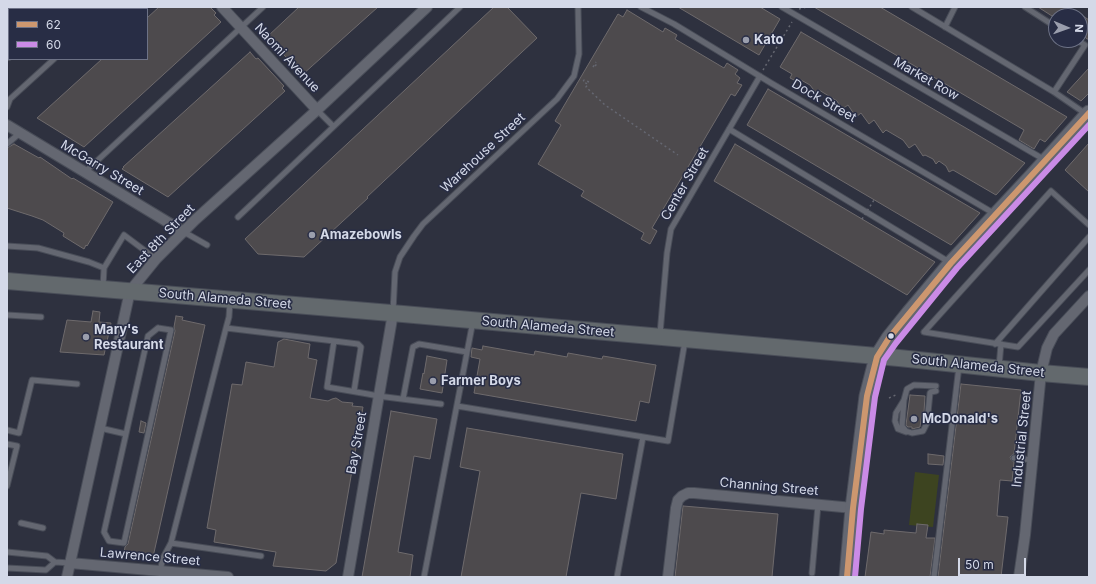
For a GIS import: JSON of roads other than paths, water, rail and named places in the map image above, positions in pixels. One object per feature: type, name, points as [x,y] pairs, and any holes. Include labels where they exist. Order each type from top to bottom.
[{"type":"main road","points":[[847,577],[853,508],[867,396],[877,357],[889,338],[951,263],[1088,114]]},
{"type":"main road","name":"South Alameda Street","points":[[7,281],[473,320],[1089,377]]},
{"type":"street","name":"Naomi Avenue","points":[[222,7],[317,110]]},
{"type":"street","name":"East 8th Street","points":[[67,577],[130,291],[156,259],[184,232],[317,110],[426,7]]},
{"type":"street","name":"McGarry Street","points":[[7,125],[184,232]]},
{"type":"street","name":"Industrial Street","points":[[1019,577],[1041,373],[1047,348],[1054,334],[1089,296]]},
{"type":"street","name":"Bay Street","points":[[348,577],[392,313]]},
{"type":"street","name":"Channing Street","points":[[668,577],[676,508],[678,500],[688,493],[853,508]]},
{"type":"street","name":"Lawrence Street","points":[[70,564],[228,577]]},
{"type":"lane","points":[[84,172],[263,7]]},
{"type":"lane","points":[[238,217],[460,7]]},
{"type":"lane","name":"Warehouse Street","points":[[392,313],[395,272],[400,257],[423,224],[557,99],[574,76],[579,54],[578,7]]},
{"type":"lane","name":"Dock Street","points":[[641,7],[674,24],[996,214]]},
{"type":"lane","name":"Market Row","points":[[782,7],[794,18],[1046,161]]},
{"type":"lane","points":[[912,7],[1088,114]]},
{"type":"lane","points":[[945,27],[955,7]]},
{"type":"lane","points":[[1025,7],[1048,22]]},
{"type":"lane","points":[[1054,92],[1083,48]]},
{"type":"lane","points":[[7,107],[10,99],[53,60]]},
{"type":"lane","name":"Center Street","points":[[659,337],[671,229],[760,76]]},
{"type":"lane","points":[[317,110],[334,126]]},
{"type":"lane","points":[[729,129],[951,263]]},
{"type":"lane","points":[[7,144],[20,133]]},
{"type":"lane","points":[[1089,225],[1051,191],[924,332],[1018,347],[1089,270]]},
{"type":"lane","points":[[184,232],[207,245]]},
{"type":"lane","points":[[103,288],[104,268],[124,235],[156,259]]},
{"type":"lane","points":[[999,369],[998,344],[1089,237]]},
{"type":"lane","points":[[7,246],[38,248],[89,262],[104,268]]},
{"type":"lane","points":[[160,571],[163,558],[171,542],[229,317],[230,299]]},
{"type":"lane","points":[[7,314],[40,318]]},
{"type":"lane","points":[[424,577],[473,320]]},
{"type":"lane","points":[[158,328],[171,330],[124,543],[109,541],[104,532],[126,434],[148,336],[158,328]]},
{"type":"lane","points":[[226,328],[358,344],[361,348],[354,391]]},
{"type":"lane","points":[[457,406],[668,441],[685,339]]},
{"type":"lane","points":[[334,341],[327,387],[378,396],[441,404]]},
{"type":"lane","points":[[403,398],[414,347],[419,344],[467,352]]},
{"type":"lane","points":[[934,577],[959,365]]},
{"type":"lane","points":[[7,430],[19,433],[32,380],[77,384]]},
{"type":"lane","points":[[914,385],[936,389],[930,393],[926,423],[923,432],[908,432],[902,426],[904,400],[907,389],[914,385]]},
{"type":"lane","points":[[100,428],[126,434]]},
{"type":"lane","points":[[617,577],[643,437]]},
{"type":"lane","points":[[7,444],[17,446],[7,486]]},
{"type":"lane","points":[[1014,458],[1032,460]]},
{"type":"lane","points":[[812,573],[818,505]]},
{"type":"lane","points":[[21,523],[43,528]]},
{"type":"lane","points":[[171,542],[261,556]]},
{"type":"lane","points":[[7,552],[47,556],[55,562],[70,564]]},
{"type":"lane","points":[[7,568],[46,570],[55,562]]},
{"type":"place","name":"Kato","points":[[746,40]]},
{"type":"place","name":"Amazebowls","points":[[312,235]]},
{"type":"place","name":"Mary's Restaurant","points":[[86,337]]},
{"type":"place","name":"Farmer Boys","points":[[433,381]]},
{"type":"place","name":"McDonald's","points":[[914,419]]}]
